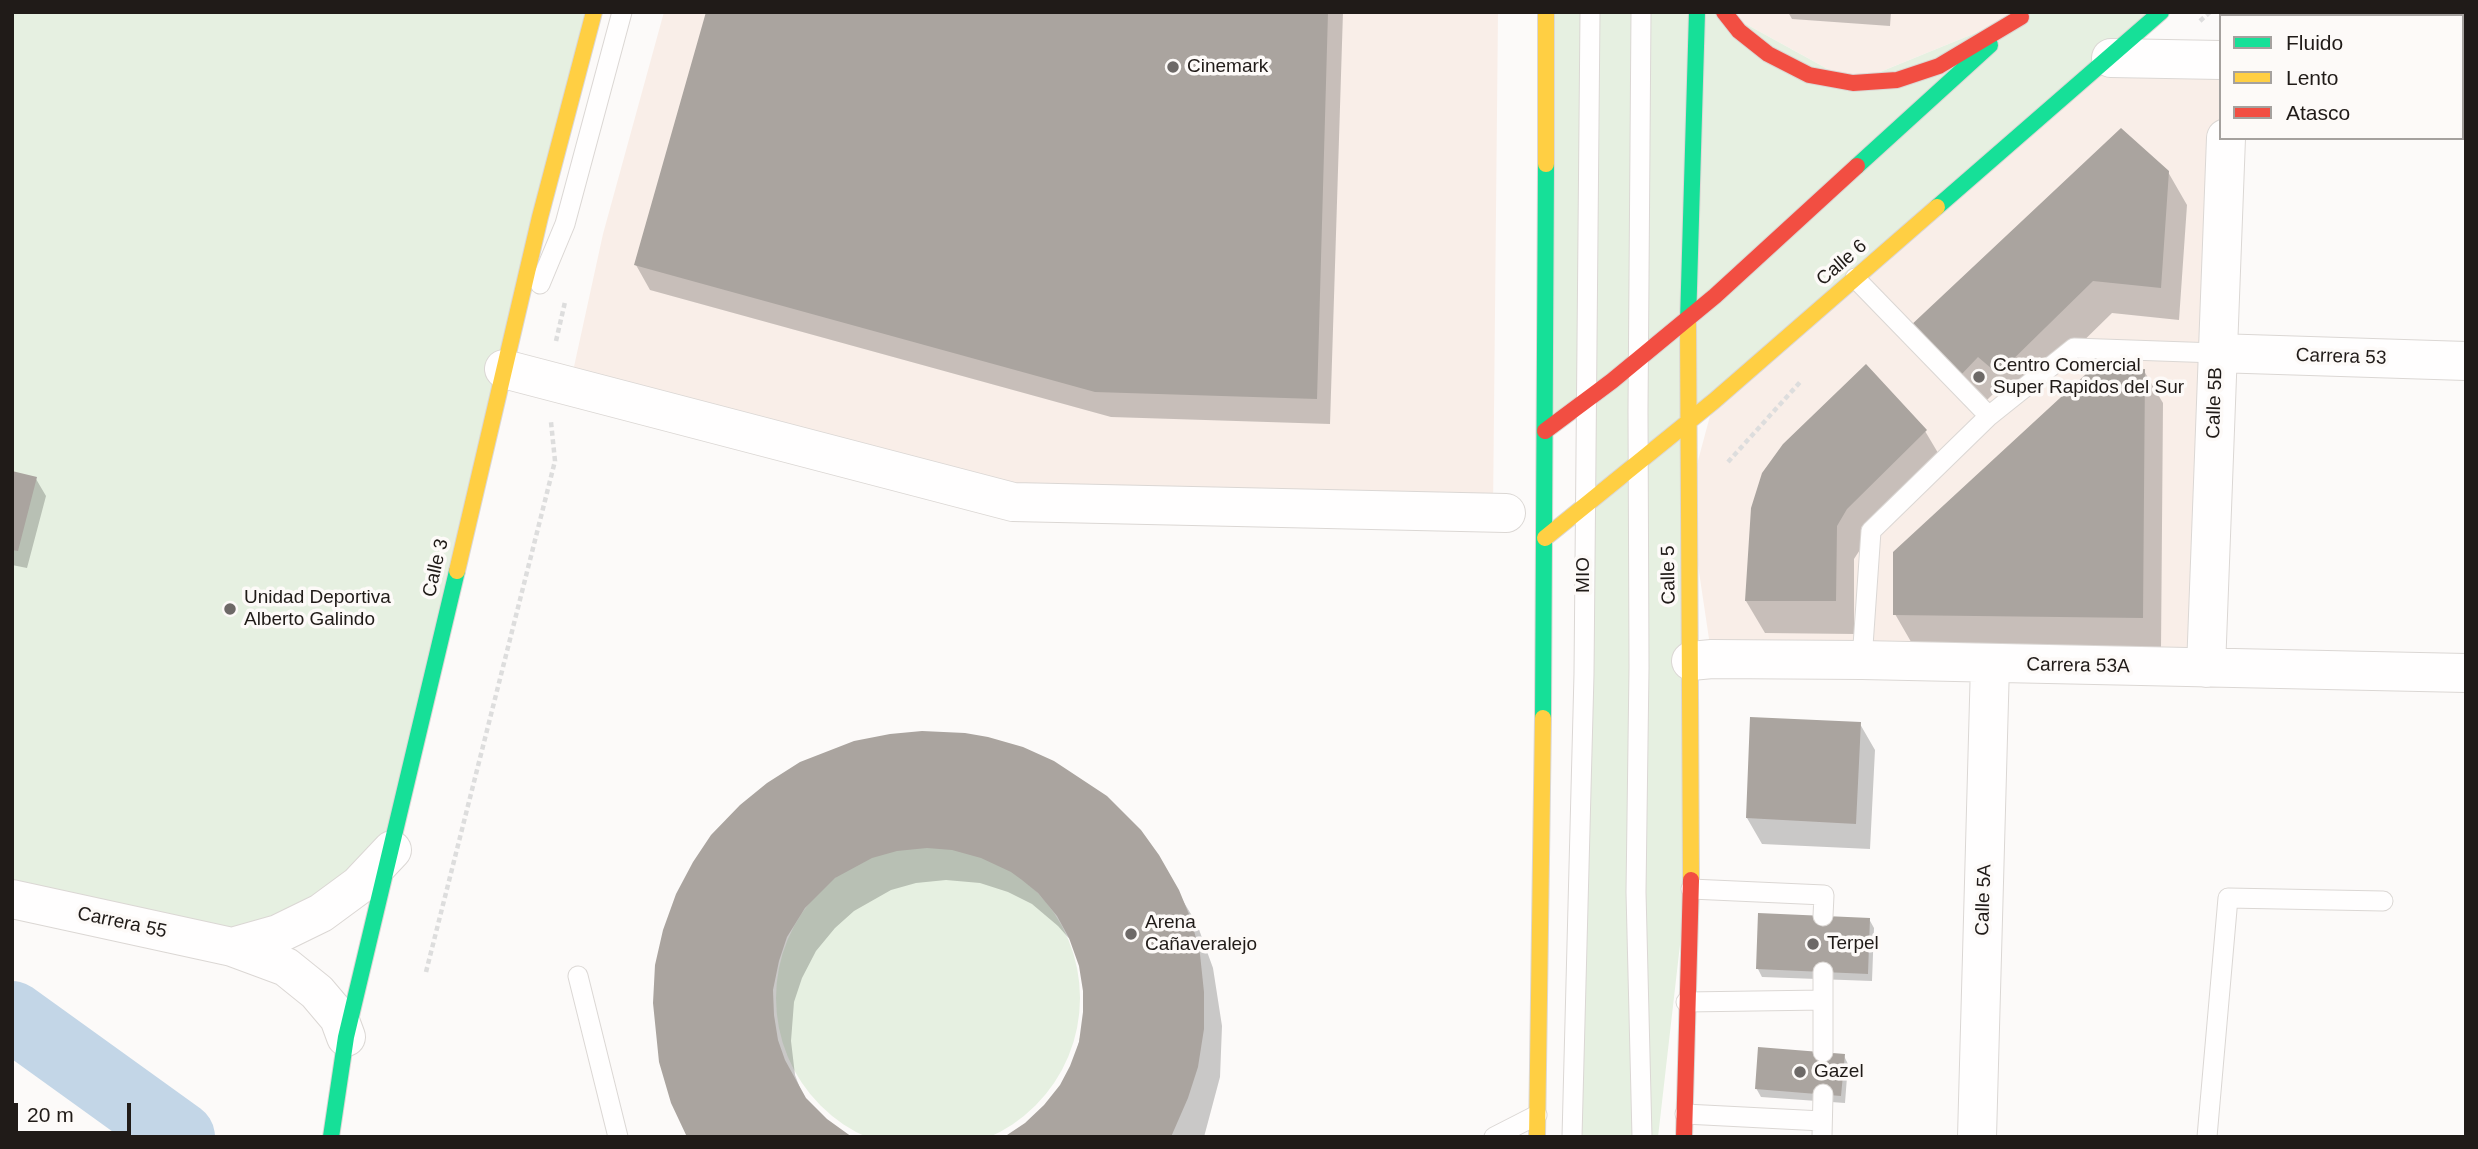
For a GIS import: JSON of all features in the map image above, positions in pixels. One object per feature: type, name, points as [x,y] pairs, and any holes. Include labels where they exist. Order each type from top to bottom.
[{"type":"main road","name":"Calle 3","points":[[331,1137],[346,1037],[540,217],[594,12]]},
{"type":"main road","points":[[1537,1137],[1545,538],[1546,12]]},
{"type":"main road","name":"Calle 5","points":[[1684,1137],[1691,889],[1688,320],[1697,12]]},
{"type":"main road","points":[[1724,12],[1739,31],[1768,54],[1809,75],[1853,83],[1897,80],[1939,66],[2024,15]]},
{"type":"main road","name":"Calle 6","points":[[1545,538],[1688,421],[2161,12]]},
{"type":"main road","points":[[1545,431],[1688,320],[2024,15]]},
{"type":"street","points":[[2110,58],[2219,60]]},
{"type":"street","name":"Calle 5B","points":[[2206,668],[2226,140]]},
{"type":"street","name":"Carrera 53","points":[[2216,353],[2466,361]]},
{"type":"street","points":[[504,369],[1013,502],[1506,513]]},
{"type":"street","name":"Carrera 53A","points":[[1691,661],[1862,660],[2466,673]]},
{"type":"street","name":"Calle 5A","points":[[1977,1137],[1990,664]]},
{"type":"street","name":"Carrera 55","points":[[232,947],[278,934],[321,913],[359,885],[392,850]]},
{"type":"street","name":"Carrera 55","points":[[12,900],[232,947],[286,967],[317,992],[332,1009],[339,1018],[346,1037]]},
{"type":"lane","points":[[504,369],[565,224],[622,12]]},
{"type":"lane","name":"MIO","points":[[1572,1137],[1584,674],[1590,12]]},
{"type":"lane","points":[[1641,12],[1636,892],[1642,1137]]},
{"type":"lane","points":[[1855,278],[1989,416]]},
{"type":"lane","points":[[1862,660],[1871,531],[1989,416],[2074,348],[2216,353]]},
{"type":"lane","points":[[1691,889],[1824,895],[1823,916]]},
{"type":"lane","points":[[2207,1137],[2228,898],[2382,901]]},
{"type":"lane","points":[[1823,972],[1823,1052]]},
{"type":"lane","points":[[578,976],[618,1137]]},
{"type":"lane","points":[[1686,1002],[1823,1000]]},
{"type":"lane","points":[[1685,1114],[1822,1129],[1823,1094]]},
{"type":"lane","points":[[1494,1137],[1537,1115]]},
{"type":"path","points":[[426,972],[555,461],[547,379],[567,291]]},
{"type":"shaded area","points":[[664,12],[1498,12],[1493,512],[1013,502],[570,385],[603,234]]},
{"type":"shaded area","points":[[1724,12],[2027,12],[1853,83]]},
{"type":"shaded area","name":"Centro Comercial Super Rapidos del Sur","points":[[2111,58],[2219,60],[2221,140],[2206,668],[1712,659],[1688,498],[1714,401]]},
{"type":"green space","name":"Unidad Deportiva Alberto Galindo","points":[[12,12],[594,12],[392,850],[278,934],[12,899]]},
{"type":"green space","points":[[1546,12],[1724,12],[1853,83],[2027,12],[2161,12],[1688,421],[1692,840],[1658,1137],[1572,1137],[1586,401],[1545,431]]},
{"type":"green space","points":[[913,846],[943,846],[972,852],[1000,864],[1025,880],[1046,901],[1062,926],[1074,954],[1080,998],[1078,1028],[1069,1056],[1055,1083],[1036,1106],[1013,1125],[986,1139],[958,1148],[913,1150],[884,1144],[856,1132],[831,1116],[810,1095],[794,1070],[782,1042],[776,1013],[776,983],[782,954],[794,926],[810,901],[831,880],[856,864],[884,852]]},
{"type":"building","points":[[706,12],[1328,12],[1317,399],[1095,392],[634,265]]},
{"type":"building","points":[[2121,128],[2169,171],[2161,288],[2093,281],[1998,374],[1978,357],[1959,377],[1908,328]]},
{"type":"building","points":[[1866,364],[1927,430],[1847,509],[1837,526],[1836,601],[1745,601],[1751,508],[1762,473],[1783,444]]},
{"type":"building","points":[[2145,369],[2143,618],[1893,615],[1893,552],[2086,374]]},
{"type":"building","points":[[12,471],[37,477],[18,551],[12,550]]},
{"type":"building","points":[[1750,717],[1861,722],[1856,824],[1746,818]]},
{"type":"building","name":"Arena Cañaveralejo","points":[[922,731],[988,737],[1023,747],[1054,761],[1107,796],[1141,830],[1159,855],[1179,890],[1191,919],[1200,954],[1204,992],[1204,1029],[1198,1067],[1171,1137],[1004,1137],[1025,1123],[1044,1105],[1060,1085],[1070,1066],[1079,1042],[1083,1012],[1079,966],[1069,938],[1057,916],[1038,893],[1022,880],[981,858],[952,850],[927,848],[897,851],[872,858],[835,878],[805,908],[787,937],[779,961],[773,990],[774,1015],[785,1060],[806,1098],[827,1119],[852,1137],[687,1137],[671,1103],[659,1062],[653,1003],[655,965],[663,930],[676,894],[693,862],[711,835],[740,805],[767,783],[800,762],[854,741]]},
{"type":"building","name":"Terpel","points":[[1758,913],[1870,918],[1868,974],[1756,969]]},
{"type":"building","name":"Gazel","points":[[1758,1047],[1845,1054],[1841,1096],[1755,1089]]},
{"type":"waterway","points":[[12,1016],[180,1137]]},
{"type":"traffic: fast","points":[[1688,322],[1697,12]]},
{"type":"traffic: fast","points":[[1937,207],[2161,12]]},
{"type":"traffic: fast","points":[[1857,166],[1990,45]]},
{"type":"traffic: fast","points":[[1543,718],[1546,164]]},
{"type":"traffic: fast","points":[[331,1137],[346,1037],[457,571]]},
{"type":"traffic: slow","points":[[457,571],[540,217],[594,12]]},
{"type":"traffic: slow","points":[[1546,12],[1546,164]]},
{"type":"traffic: slow","points":[[1545,538],[1714,401],[1937,207]]},
{"type":"traffic: slow","points":[[1688,322],[1691,880]]},
{"type":"traffic: slow","points":[[1537,1137],[1543,718]]},
{"type":"traffic: jam","points":[[1724,12],[1739,31],[1768,54],[1809,75],[1853,83],[1897,80],[1939,66],[2021,17]]},
{"type":"traffic: jam","points":[[1545,431],[1612,381],[1715,296],[1857,166]]},
{"type":"traffic: jam","points":[[1684,1137],[1691,880]]},
{"type":"place","name":"Cinemark","points":[[1173,67]]},
{"type":"place","name":"Centro Comercial Super Rapidos del Sur","points":[[1979,377]]},
{"type":"place","name":"Unidad Deportiva Alberto Galindo","points":[[230,609]]},
{"type":"place","name":"Arena Cañaveralejo","points":[[1131,934]]},
{"type":"place","name":"Terpel","points":[[1813,944]]},
{"type":"place","name":"Gazel","points":[[1800,1072]]}]
